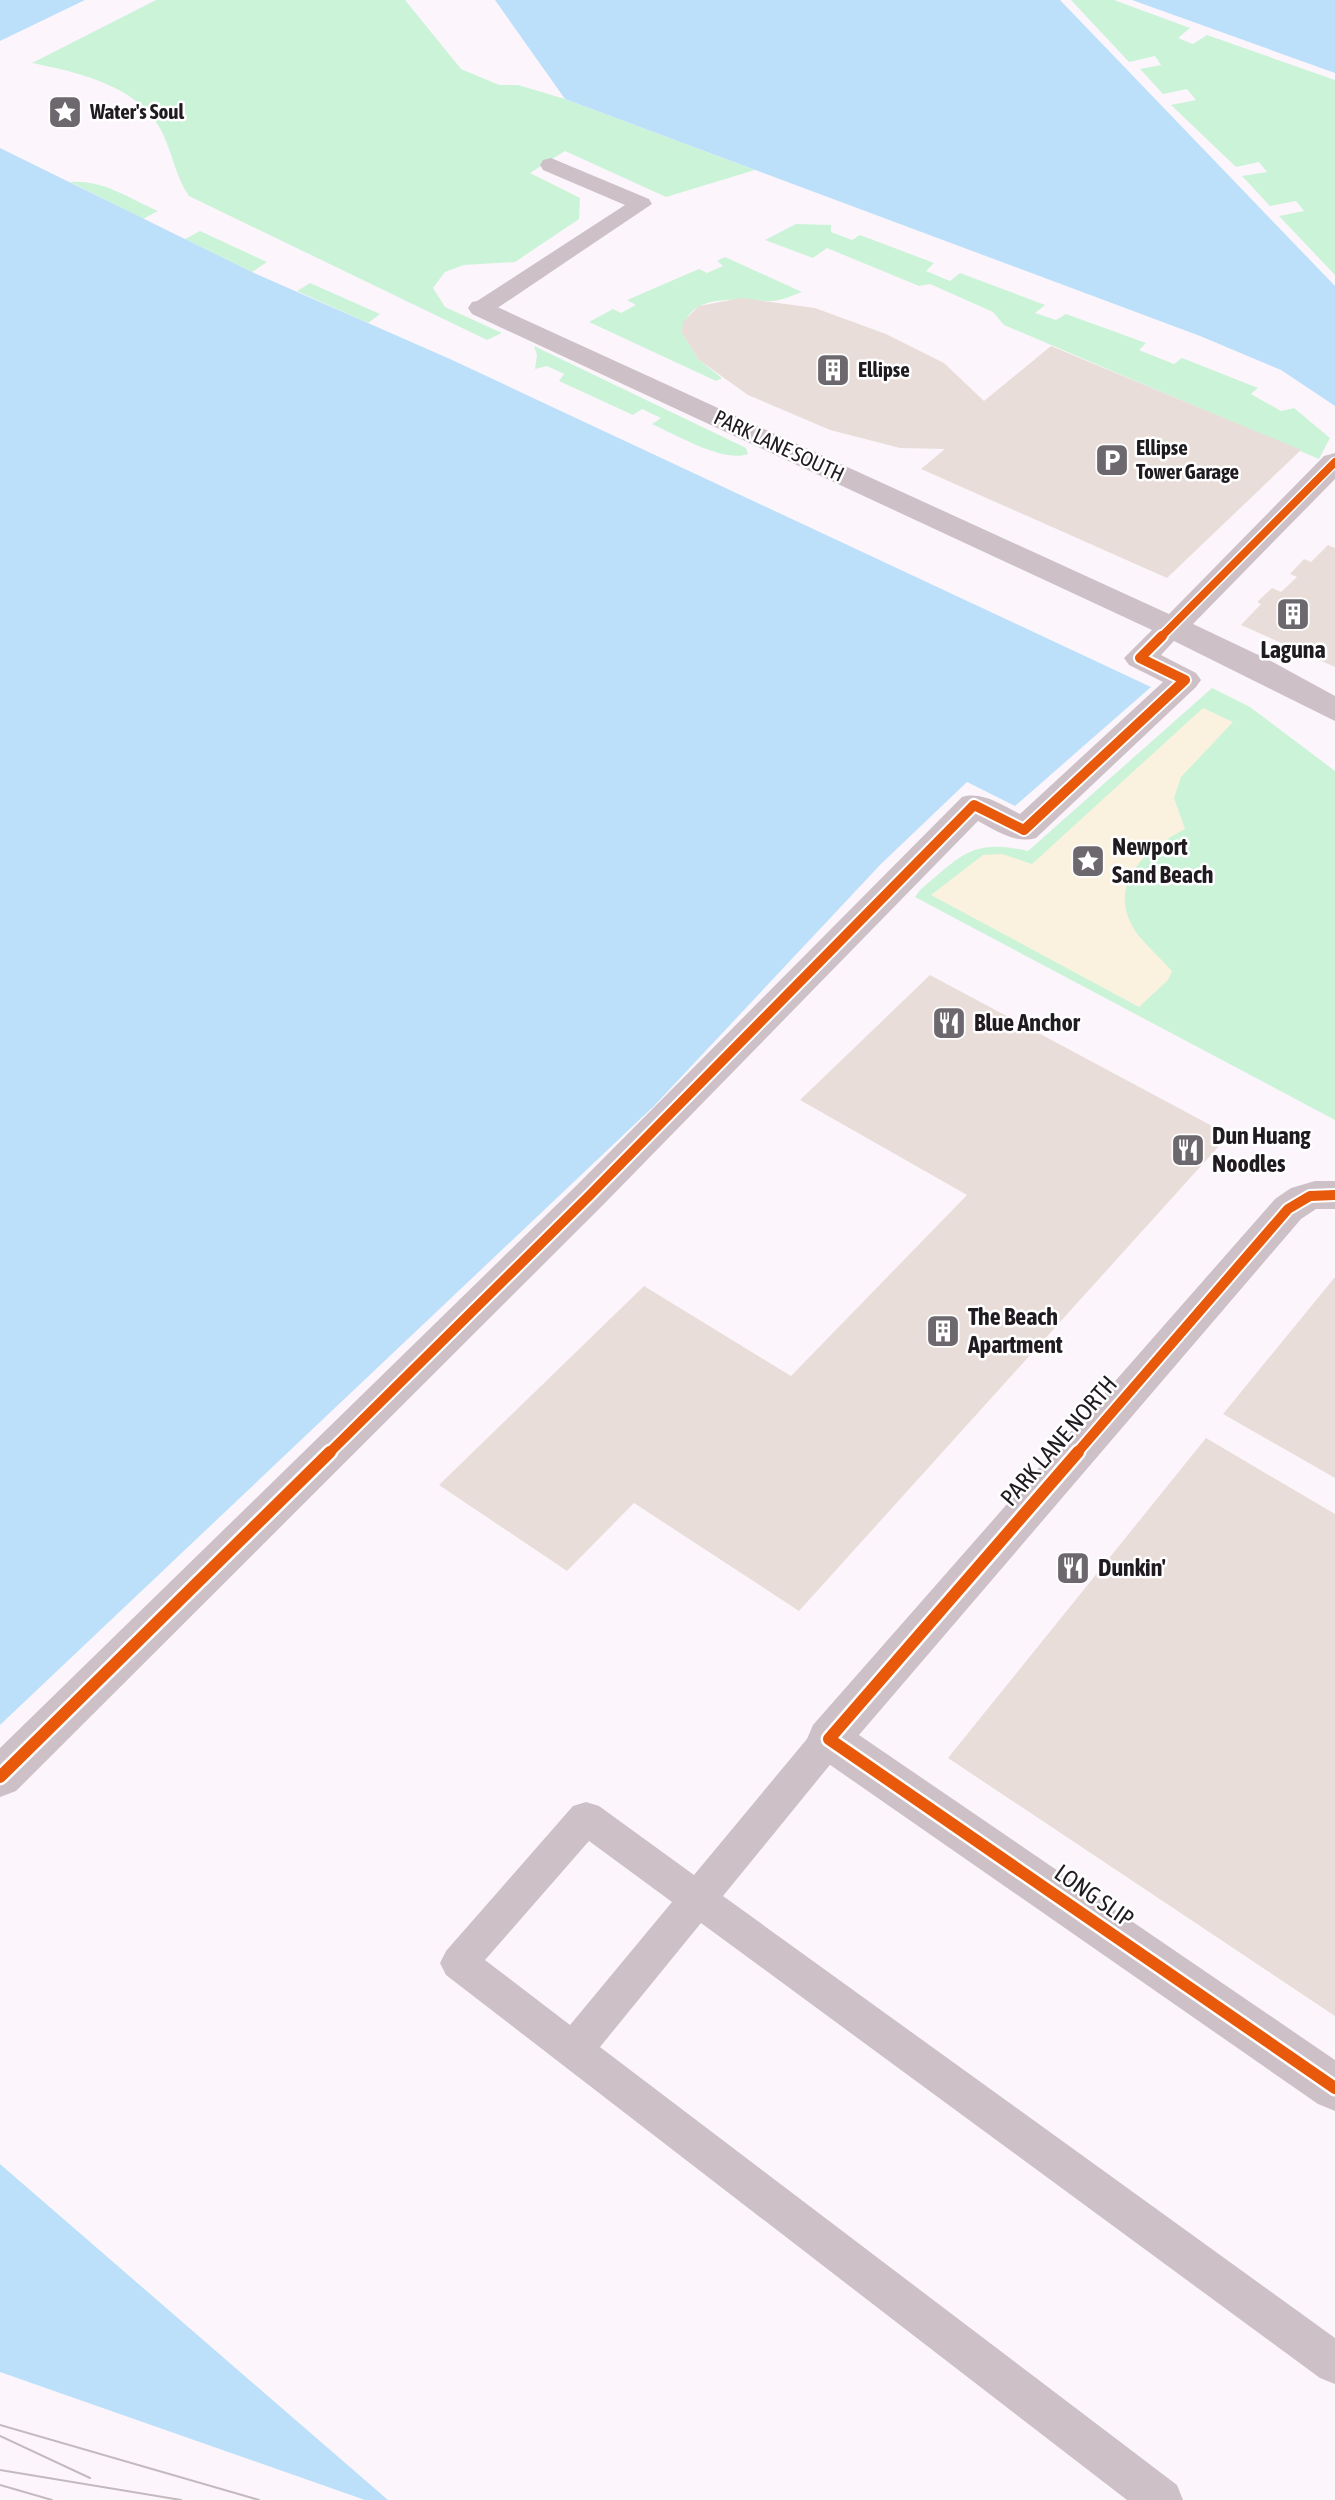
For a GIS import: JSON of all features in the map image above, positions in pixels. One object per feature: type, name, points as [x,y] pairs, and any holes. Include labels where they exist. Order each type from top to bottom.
[{"type":"street","name":"PARK LANE SOUTH","points":[[482,308],[1258,667],[1335,710]]},
{"type":"street","points":[[0,1777],[580,1205],[974,805],[1024,830],[1185,680],[1140,659],[1335,461]]},
{"type":"street","name":"PARK LANE NORTH","points":[[829,1740],[1288,1209],[1298,1200],[1314,1195],[1335,1195]]},
{"type":"street","name":"LONG SLIP","points":[[829,1740],[1335,2088]]},
{"type":"lane","name":"PARK LANE SOUTH","points":[[482,308],[641,204],[551,165]]},
{"type":"lane","points":[[574,2049],[829,1740]]},
{"type":"lane","points":[[1162,2500],[459,1963],[586,1818],[1335,2363]]},
{"type":"green space","points":[[156,0],[405,0],[461,69],[499,85],[518,85],[565,99],[755,170],[666,197],[565,151],[530,173],[580,198],[579,219],[515,262],[464,265],[445,272],[433,288],[445,307],[502,333],[487,340],[189,196],[162,132],[152,116],[139,103],[106,84],[68,71],[32,63]]},
{"type":"green space","points":[[1071,0],[1114,0],[1190,28],[1178,38],[1193,44],[1207,35],[1335,80],[1335,275],[1279,216],[1304,211],[1296,201],[1270,206],[1242,176],[1267,172],[1259,162],[1236,167],[1171,105],[1196,100],[1187,89],[1163,94],[1140,69],[1161,65],[1155,56],[1129,62]]},
{"type":"green space","points":[[70,182],[104,186],[158,211],[143,219]]},
{"type":"green space","points":[[796,224],[831,225],[831,232],[852,240],[860,235],[934,263],[926,271],[950,281],[960,273],[1045,305],[1035,313],[1056,320],[1066,314],[1146,343],[1139,350],[1174,364],[1182,358],[1258,388],[1251,394],[1281,411],[1294,408],[1330,438],[1319,459],[1004,325],[993,312],[930,284],[919,286],[827,248],[813,258],[765,240]]},
{"type":"green space","points":[[200,231],[267,262],[252,272],[185,239]]},
{"type":"green space","points":[[725,257],[802,292],[775,301],[717,301],[694,310],[686,319],[682,333],[699,360],[722,378],[716,381],[589,322],[613,309],[621,313],[636,305],[627,300],[699,269],[707,273],[723,266],[717,261]]},
{"type":"green space","points":[[310,283],[380,314],[368,323],[297,291]]},
{"type":"green space","points":[[534,346],[746,448],[748,454],[726,455],[700,446],[652,424],[661,418],[642,409],[633,415],[559,381],[564,374],[547,366],[535,369],[537,355]]},
{"type":"green space","points":[[1212,688],[1250,707],[1335,771],[1335,1120],[915,897],[946,868],[968,853],[993,847],[1028,851]]},
{"type":"sand","name":"Newport Sand Beach","points":[[1203,708],[1233,722],[1181,777],[1174,798],[1185,829],[1143,859],[1127,885],[1125,901],[1128,917],[1138,935],[1172,971],[1168,980],[1139,1007],[931,895],[983,855],[1002,854],[1032,864]]},
{"type":"water","points":[[0,0],[85,0],[0,41]]},
{"type":"water","points":[[495,0],[1060,0],[1335,286],[1335,406],[1281,370],[1200,336],[565,99]]},
{"type":"water","points":[[1132,0],[1335,0],[1335,73]]},
{"type":"water","points":[[0,148],[252,272],[450,359],[1151,687],[1015,806],[967,782],[881,864],[654,1106],[0,1725]]},
{"type":"water","points":[[0,2164],[388,2500],[0,2500]]},
{"type":"pier","points":[[0,2372],[365,2500],[0,2500]]},
{"type":"building","name":"Ellipse Tower Garage","points":[[741,298],[815,308],[886,334],[944,363],[984,401],[1051,346],[1301,450],[1167,578],[921,469],[945,449],[900,448],[830,430],[748,395],[699,360],[682,333],[683,322],[699,306]]},
{"type":"building","name":"Laguna","points":[[1328,545],[1335,548],[1335,667],[1241,625],[1261,604],[1257,602],[1272,588],[1281,592],[1297,577],[1290,574],[1304,559],[1311,562]]},
{"type":"building","name":"The Beach Apartment","points":[[930,975],[1229,1135],[799,1611],[634,1503],[567,1571],[439,1485],[644,1286],[791,1376],[967,1195],[800,1100]]},
{"type":"building","points":[[1335,1277],[1335,1478],[1223,1414]]},
{"type":"building","points":[[1206,1438],[1335,1514],[1335,2016],[948,1758]]},
{"type":"tram line","points":[[0,2425],[259,2500]]},
{"type":"tram line","points":[[0,2436],[90,2478]]},
{"type":"tram line","points":[[0,2470],[181,2500]]},
{"type":"tram line","points":[[0,2485],[52,2500]]},
{"type":"cycle path","points":[[0,1777],[590,1195],[974,805],[1024,830],[1185,680],[1140,658],[1335,462]]},
{"type":"cycle path","points":[[1335,1195],[1310,1196],[1288,1209],[829,1739],[1335,2088]]},
{"type":"place","name":"Water's Soul","points":[[65,112]]},
{"type":"place","name":"Ellipse","points":[[833,370]]},
{"type":"place","name":"Ellipse Tower Garage","points":[[1112,460]]},
{"type":"place","name":"Laguna","points":[[1293,614]]},
{"type":"place","name":"Newport Sand Beach","points":[[1088,861]]},
{"type":"place","name":"Blue Anchor","points":[[949,1023]]},
{"type":"place","name":"Dun Huang Noodles","points":[[1188,1150]]},
{"type":"place","name":"The Beach Apartment","points":[[943,1331]]},
{"type":"place","name":"Dunkin'","points":[[1073,1568]]}]
